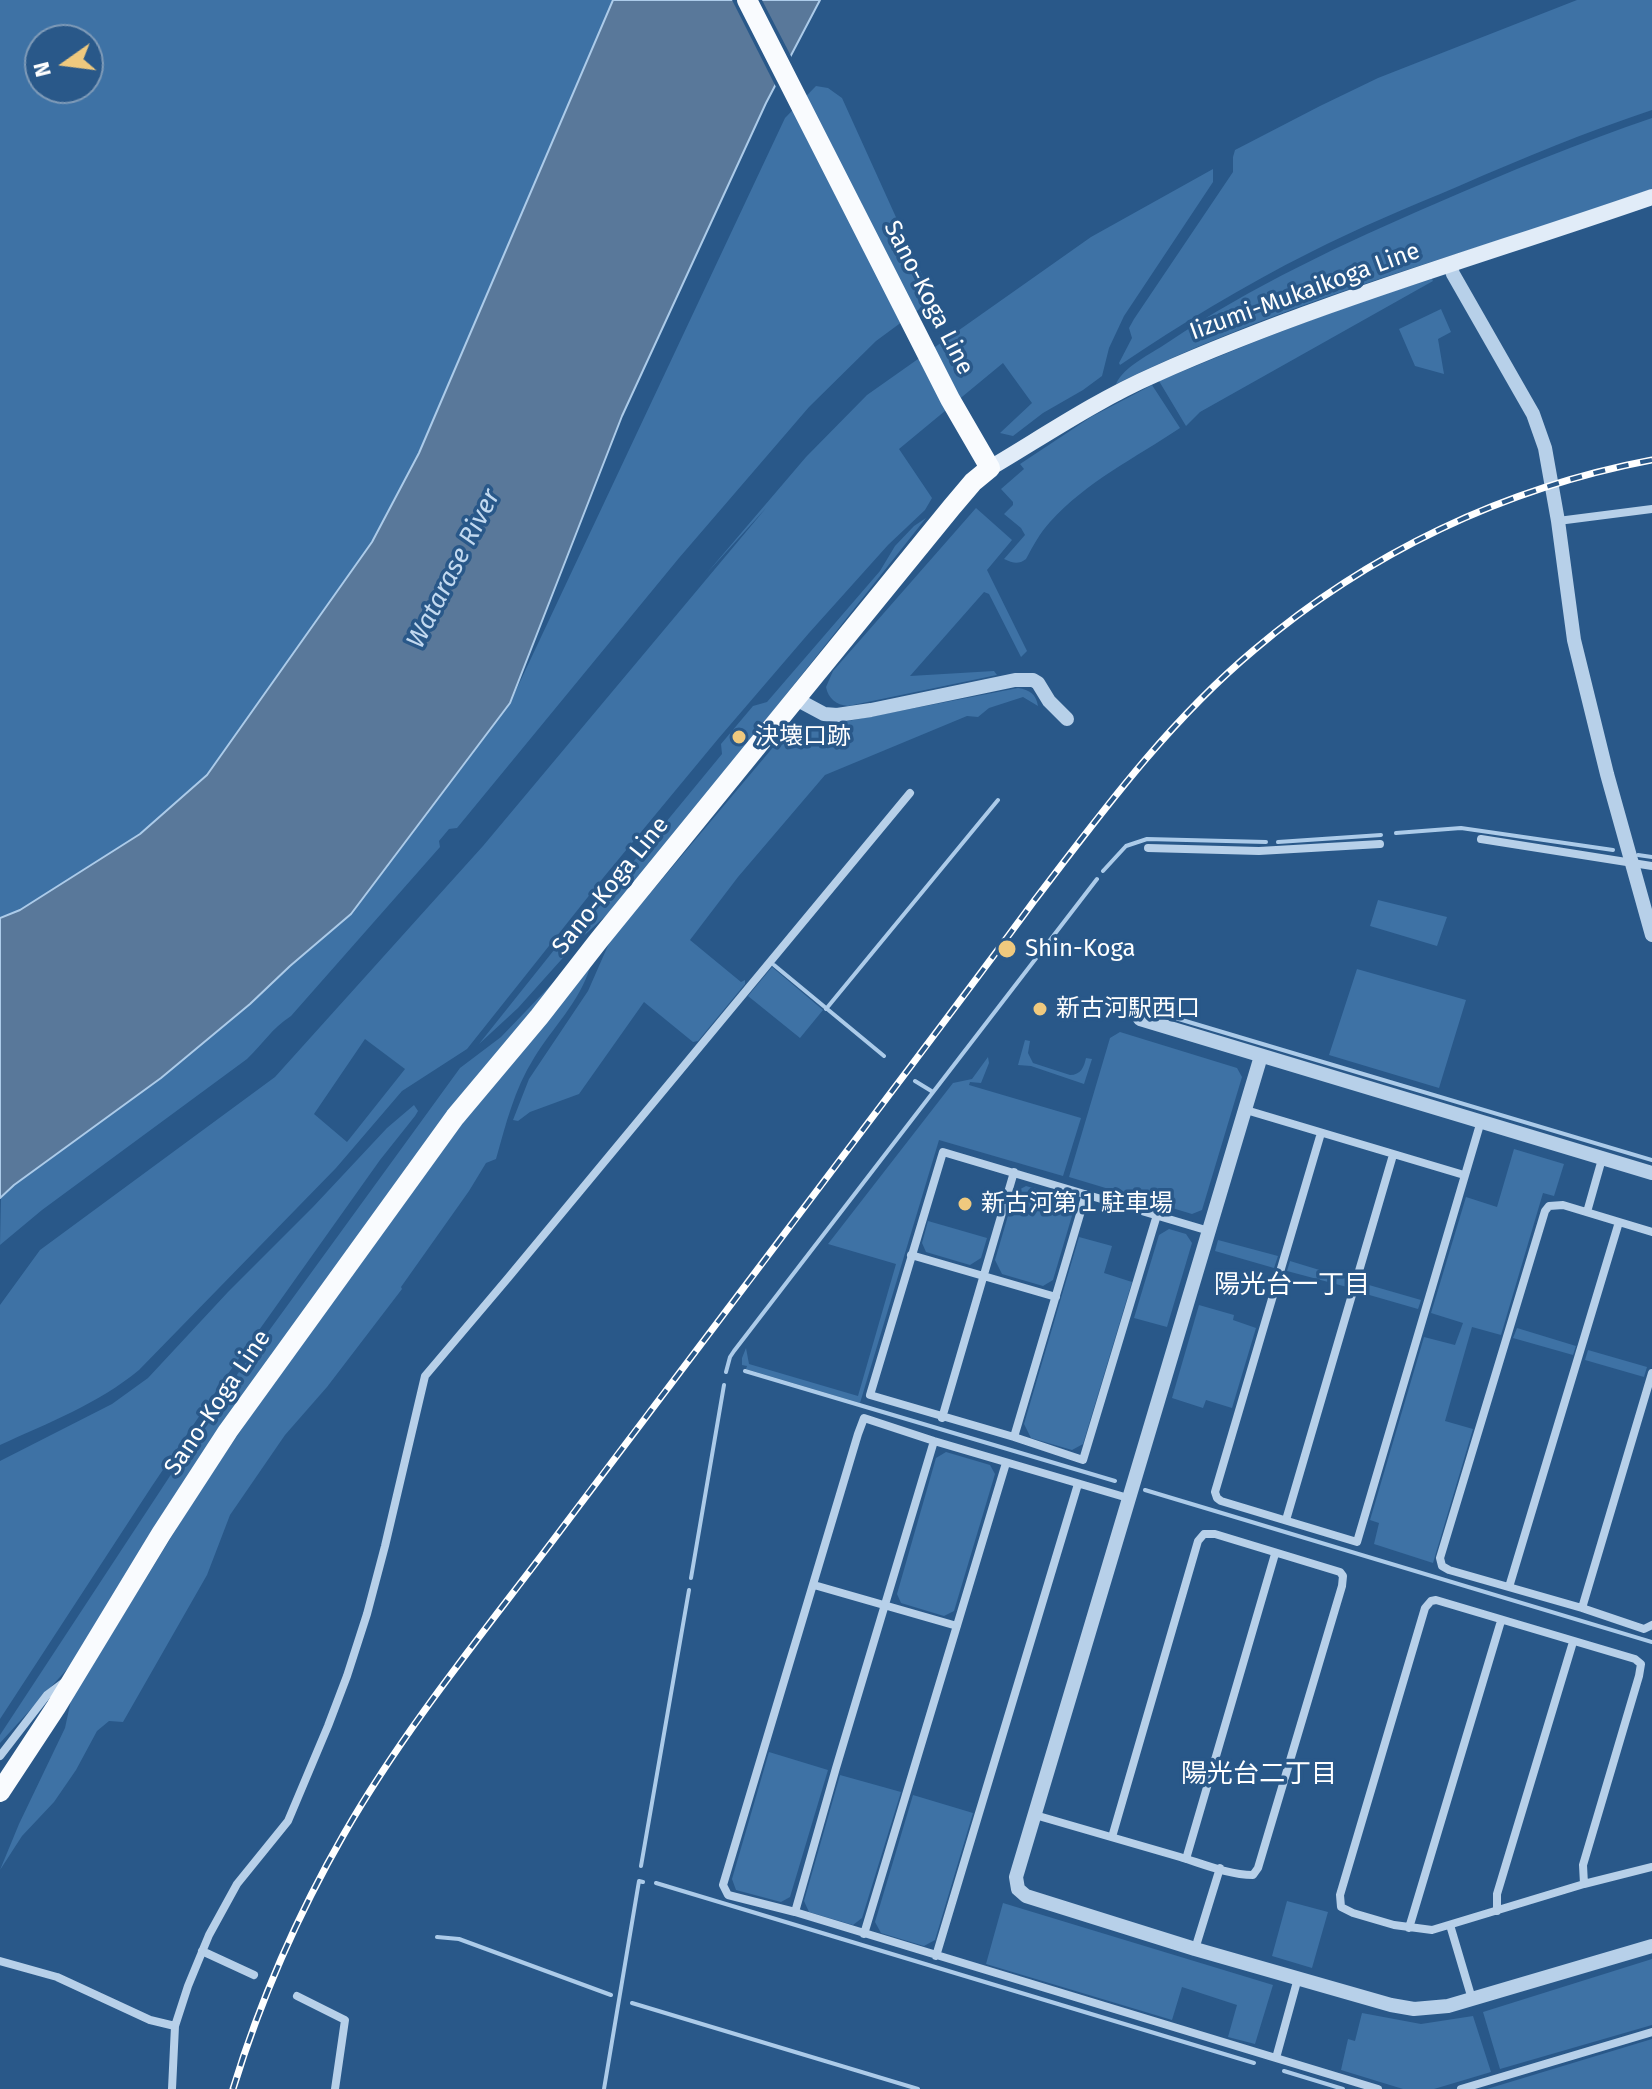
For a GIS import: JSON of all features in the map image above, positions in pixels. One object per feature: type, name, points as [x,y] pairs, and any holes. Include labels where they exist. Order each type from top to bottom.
[{"type":"main road","name":"Sano-Koga Line","points":[[0,1792],[228,1431],[447,1128],[957,501],[990,468],[950,399],[747,0]]},
{"type":"main road","name":"Iizumi-Mukaikoga Line","points":[[990,468],[1105,399],[1152,375],[1301,315],[1652,197]]},
{"type":"street","points":[[1450,265],[1533,414],[1541,434],[1558,521],[1574,640],[1652,935]]},
{"type":"street","points":[[1558,521],[1652,509]]},
{"type":"street","points":[[796,699],[824,714],[837,715],[1015,680],[1033,680],[1067,719]]},
{"type":"street","points":[[172,2089],[175,2026],[202,1951],[231,1894],[288,1821],[347,1676],[387,1540],[425,1376],[910,793]]},
{"type":"street","points":[[1481,839],[1652,866]]},
{"type":"street","points":[[1148,848],[1259,851],[1380,844]]},
{"type":"street","points":[[1140,1019],[1652,1173]]},
{"type":"street","points":[[1261,1056],[1016,1877],[1018,1889],[1026,1896],[1195,1949],[1414,2009],[1448,2006],[1652,1946]]},
{"type":"street","points":[[1246,1110],[1464,1175]]},
{"type":"street","points":[[1321,1133],[1215,1492],[1221,1501],[1357,1542],[1481,1121]]},
{"type":"street","points":[[1157,1215],[1083,1460],[870,1395],[943,1152],[1014,1172],[1157,1215],[1209,1231]]},
{"type":"street","points":[[1286,1520],[1393,1155]]},
{"type":"street","points":[[1587,1212],[1602,1159]]},
{"type":"street","points":[[942,1418],[1014,1172]]},
{"type":"street","points":[[1014,1437],[1086,1194]]},
{"type":"street","points":[[1652,1232],[1556,1204],[1549,1206],[1542,1216],[1440,1558],[1442,1566],[1449,1570],[1644,1629],[1652,1625]]},
{"type":"street","points":[[1509,1587],[1619,1222]]},
{"type":"street","points":[[911,1255],[1056,1297]]},
{"type":"street","points":[[1582,1608],[1652,1373]]},
{"type":"street","points":[[1128,1498],[864,1418],[723,1885],[728,1895],[795,1912],[1378,2089]]},
{"type":"street","points":[[795,1912],[934,1441]]},
{"type":"street","points":[[864,1934],[1006,1463]]},
{"type":"street","points":[[936,1956],[1078,1484]]},
{"type":"street","points":[[1035,1815],[1244,1875],[1253,1875],[1258,1868],[1343,1581],[1340,1572],[1215,1534],[1204,1534],[1198,1541],[1112,1837]]},
{"type":"street","points":[[1186,1859],[1275,1554]]},
{"type":"street","points":[[814,1585],[957,1626]]},
{"type":"street","points":[[1584,1884],[1583,1865],[1641,1667],[1639,1662],[1436,1600],[1428,1602],[1339,1902],[1341,1907],[1409,1928],[1432,1930],[1652,1867]]},
{"type":"street","points":[[1409,1928],[1501,1621]]},
{"type":"street","points":[[1497,1911],[1497,1894],[1573,1642]]},
{"type":"street","points":[[0,1756],[47,1695],[74,1678]]},
{"type":"street","points":[[1195,1949],[1220,1868]]},
{"type":"street","points":[[1450,1925],[1472,1999]]},
{"type":"street","points":[[202,1951],[254,1975]]},
{"type":"street","points":[[0,1961],[57,1977],[150,2020],[175,2026]]},
{"type":"street","points":[[1276,2058],[1299,1978]]},
{"type":"street","points":[[297,1996],[345,2020],[335,2089]]},
{"type":"street","points":[[1461,2089],[1652,2032]]},
{"type":"shaded area","points":[[0,0],[613,0],[419,453],[372,542],[207,775],[140,834],[20,910],[0,918]]},
{"type":"shaded area","points":[[1577,0],[1652,0],[1652,110],[1531,155],[1327,244],[1236,292],[1120,365],[1132,338],[1129,328],[1233,172],[1235,150],[1378,78]]},
{"type":"shaded area","points":[[816,86],[828,88],[842,98],[933,299],[876,341],[809,407],[679,558],[457,828],[449,829],[439,841],[440,847],[291,1016],[247,1059],[42,1210],[0,1245],[1,1197],[250,1004],[351,914],[510,703],[785,118]]},
{"type":"shaded area","points":[[1652,118],[1652,189],[1312,302],[1199,346],[1116,384],[1131,366],[1199,322],[1299,267],[1490,180]]},
{"type":"shaded area","points":[[1213,169],[1213,182],[1124,316],[1109,348],[1102,376],[1013,436],[1000,433],[1032,403],[1003,363],[899,449],[932,498],[925,510],[888,545],[718,739],[467,1049],[402,1091],[336,1168],[139,1370],[90,1403],[0,1445],[0,1305],[40,1250],[275,1077],[483,846],[766,508],[707,573],[806,457],[867,395],[1091,237]],"holes":[[[365,1039],[405,1069],[347,1142],[314,1114]]]},
{"type":"shaded area","points":[[1432,279],[1200,412],[1186,426],[1159,381],[1328,314]]},
{"type":"shaded area","points":[[1441,309],[1451,332],[1438,339],[1444,374],[1415,366],[1399,329]]},
{"type":"shaded area","points":[[1152,385],[1180,428],[1079,495],[1046,526],[1026,559],[1015,563],[1004,559],[1025,535],[1004,514],[1013,502],[1001,489],[1024,469],[1020,464],[1091,417]]},
{"type":"shaded area","points":[[976,508],[1012,540],[987,570],[1027,651],[1021,657],[989,594],[984,592],[910,676],[994,671],[997,675],[848,706],[833,700],[826,687],[833,671]]},
{"type":"shaded area","points":[[926,518],[611,911],[479,1044],[566,935],[615,884],[722,754],[721,744],[753,706],[767,702],[880,571],[895,546]]},
{"type":"shaded area","points":[[1018,688],[1032,693],[1038,706],[1023,697],[989,708],[978,717],[967,716],[825,775],[738,877],[690,940],[741,982],[745,980],[745,984],[698,1041],[693,1042],[644,1002],[579,1094],[530,1112],[518,1121],[513,1120],[529,1079],[588,991],[610,941],[780,739],[802,730]]},
{"type":"shaded area","points":[[1378,900],[1447,917],[1437,946],[1370,926]]},
{"type":"shaded area","points":[[575,960],[80,1655],[0,1743],[0,1735],[231,1383],[460,1068],[501,1037]]},
{"type":"shaded area","points":[[590,967],[573,1003],[541,1047],[521,1082],[496,1159],[486,1163],[402,1289],[327,1387],[285,1435],[230,1515],[207,1575],[123,1722],[109,1721],[97,1731],[54,1802],[22,1836],[0,1870],[65,1728],[71,1700],[199,1492],[473,1108]]},
{"type":"shaded area","points":[[772,967],[823,1010],[800,1038],[748,996]]},
{"type":"shaded area","points":[[1357,969],[1466,1000],[1439,1088],[1329,1055]]},
{"type":"shaded area","points":[[1120,1032],[1237,1068],[1242,1077],[1202,1210],[1192,1214],[1069,1177],[1110,1038]]},
{"type":"shaded area","points":[[1025,1040],[1030,1041],[1028,1053],[1033,1063],[1070,1075],[1081,1070],[1086,1058],[1092,1059],[1084,1084],[1031,1066],[1018,1065]]},
{"type":"shaded area","points":[[988,1057],[989,1063],[981,1083],[970,1082],[969,1085],[1081,1118],[1063,1176],[939,1140],[860,1403],[746,1369],[742,1358],[746,1348],[749,1364],[858,1396],[896,1264],[828,1244],[953,1083],[972,1079]]},
{"type":"shaded area","points":[[414,1105],[418,1111],[415,1116],[380,1160],[225,1378],[0,1719],[0,1461],[112,1404],[148,1378],[387,1128]]},
{"type":"shaded area","points":[[1514,1149],[1564,1164],[1554,1196],[1543,1193],[1501,1335],[1472,1327],[1445,1421],[1473,1429],[1433,1563],[1374,1544],[1379,1523],[1370,1520],[1424,1337],[1455,1345],[1463,1323],[1431,1313],[1466,1197],[1497,1207]]},
{"type":"shaded area","points":[[1026,1186],[1070,1199],[1074,1209],[1053,1280],[1043,1286],[1002,1274],[995,1260],[1015,1192]]},
{"type":"shaded area","points":[[928,1221],[987,1238],[981,1258],[970,1265],[926,1252],[922,1243]]},
{"type":"shaded area","points":[[1169,1229],[1186,1234],[1192,1243],[1167,1327],[1134,1318],[1159,1235]]},
{"type":"shaded area","points":[[1079,1237],[1112,1246],[1104,1273],[1132,1282],[1083,1444],[1072,1450],[1031,1438],[1024,1424]]},
{"type":"shaded area","points":[[1218,1240],[1278,1256],[1274,1268],[1215,1251]]},
{"type":"shaded area","points":[[1290,1261],[1349,1279],[1347,1287],[1287,1271]]},
{"type":"shaded area","points":[[1362,1283],[1421,1300],[1418,1309],[1359,1292]]},
{"type":"shaded area","points":[[1199,1305],[1234,1315],[1233,1320],[1256,1328],[1232,1408],[1206,1400],[1203,1408],[1172,1398]]},
{"type":"shaded area","points":[[1517,1328],[1576,1346],[1573,1355],[1513,1338]]},
{"type":"shaded area","points":[[1588,1350],[1647,1367],[1644,1377],[1585,1360]]},
{"type":"shaded area","points":[[946,1452],[990,1465],[995,1474],[954,1611],[944,1616],[901,1603],[897,1594],[936,1458]]},
{"type":"shaded area","points":[[769,1752],[828,1770],[790,1897],[781,1902],[736,1890],[732,1879]]},
{"type":"shaded area","points":[[840,1775],[901,1792],[862,1918],[853,1925],[809,1912],[804,1901]]},
{"type":"shaded area","points":[[913,1795],[973,1813],[935,1940],[924,1946],[881,1933],[875,1922]]},
{"type":"shaded area","points":[[1287,1901],[1328,1912],[1312,1968],[1272,1956]]},
{"type":"shaded area","points":[[1003,1903],[1273,1985],[1255,2044],[1228,2037],[1237,2005],[1182,1987],[1172,2020],[986,1964]]},
{"type":"shaded area","points":[[1652,1959],[1652,2025],[1500,2069],[1483,2012]]},
{"type":"shaded area","points":[[1362,2013],[1421,2024],[1473,2016],[1491,2072],[1434,2089],[1403,2089],[1341,2070],[1348,2039],[1355,2041]]},
{"type":"shaded area","points":[[1652,2039],[1652,2089],[1487,2089]]},
{"type":"water","name":"Watarase River","points":[[613,0],[820,0],[766,103],[622,416],[510,703],[351,914],[161,1078],[0,1198],[0,918],[20,910],[140,834],[207,775],[372,542],[419,453]]},
{"type":"pier","points":[[732,0],[762,0],[793,60],[777,89]]},
{"type":"waterway","points":[[826,1009],[998,800]]},
{"type":"waterway","points":[[1396,833],[1461,828],[1613,850]]},
{"type":"waterway","points":[[1278,842],[1381,835]]},
{"type":"waterway","points":[[1103,871],[1126,846],[1147,839],[1266,842]]},
{"type":"waterway","points":[[1638,855],[1652,857]]},
{"type":"waterway","points":[[726,1372],[734,1351],[1097,879]]},
{"type":"waterway","points":[[774,965],[884,1056]]},
{"type":"waterway","points":[[1172,1017],[1652,1160]]},
{"type":"waterway","points":[[915,1081],[933,1092]]},
{"type":"waterway","points":[[745,1371],[1115,1481]]},
{"type":"waterway","points":[[691,1578],[724,1385]]},
{"type":"waterway","points":[[1145,1490],[1652,1642]]},
{"type":"waterway","points":[[641,1866],[689,1590]]},
{"type":"waterway","points":[[604,2089],[639,1881],[643,1882]]},
{"type":"waterway","points":[[656,1883],[1254,2063]]},
{"type":"waterway","points":[[437,1937],[459,1939],[611,1995]]},
{"type":"waterway","points":[[632,2003],[918,2089]]},
{"type":"waterway","points":[[1284,2071],[1343,2089]]},
{"type":"railway","points":[[233,2089],[255,2023],[296,1927],[327,1864],[391,1758],[469,1650],[1034,901],[1111,801],[1165,738],[1254,650],[1343,583],[1391,555],[1440,529],[1543,488],[1652,460]]},
{"type":"place","name":"決壊口跡","points":[[739,737]]},
{"type":"place","name":"Shin-Koga","points":[[1007,949]]},
{"type":"place","name":"新古河駅西口","points":[[1040,1009]]},
{"type":"place","name":"新古河第１駐車場","points":[[965,1204]]},
{"type":"district","name":"陽光台一丁目","points":[[1292,1286]]},
{"type":"district","name":"陽光台二丁目","points":[[1259,1775]]}]
